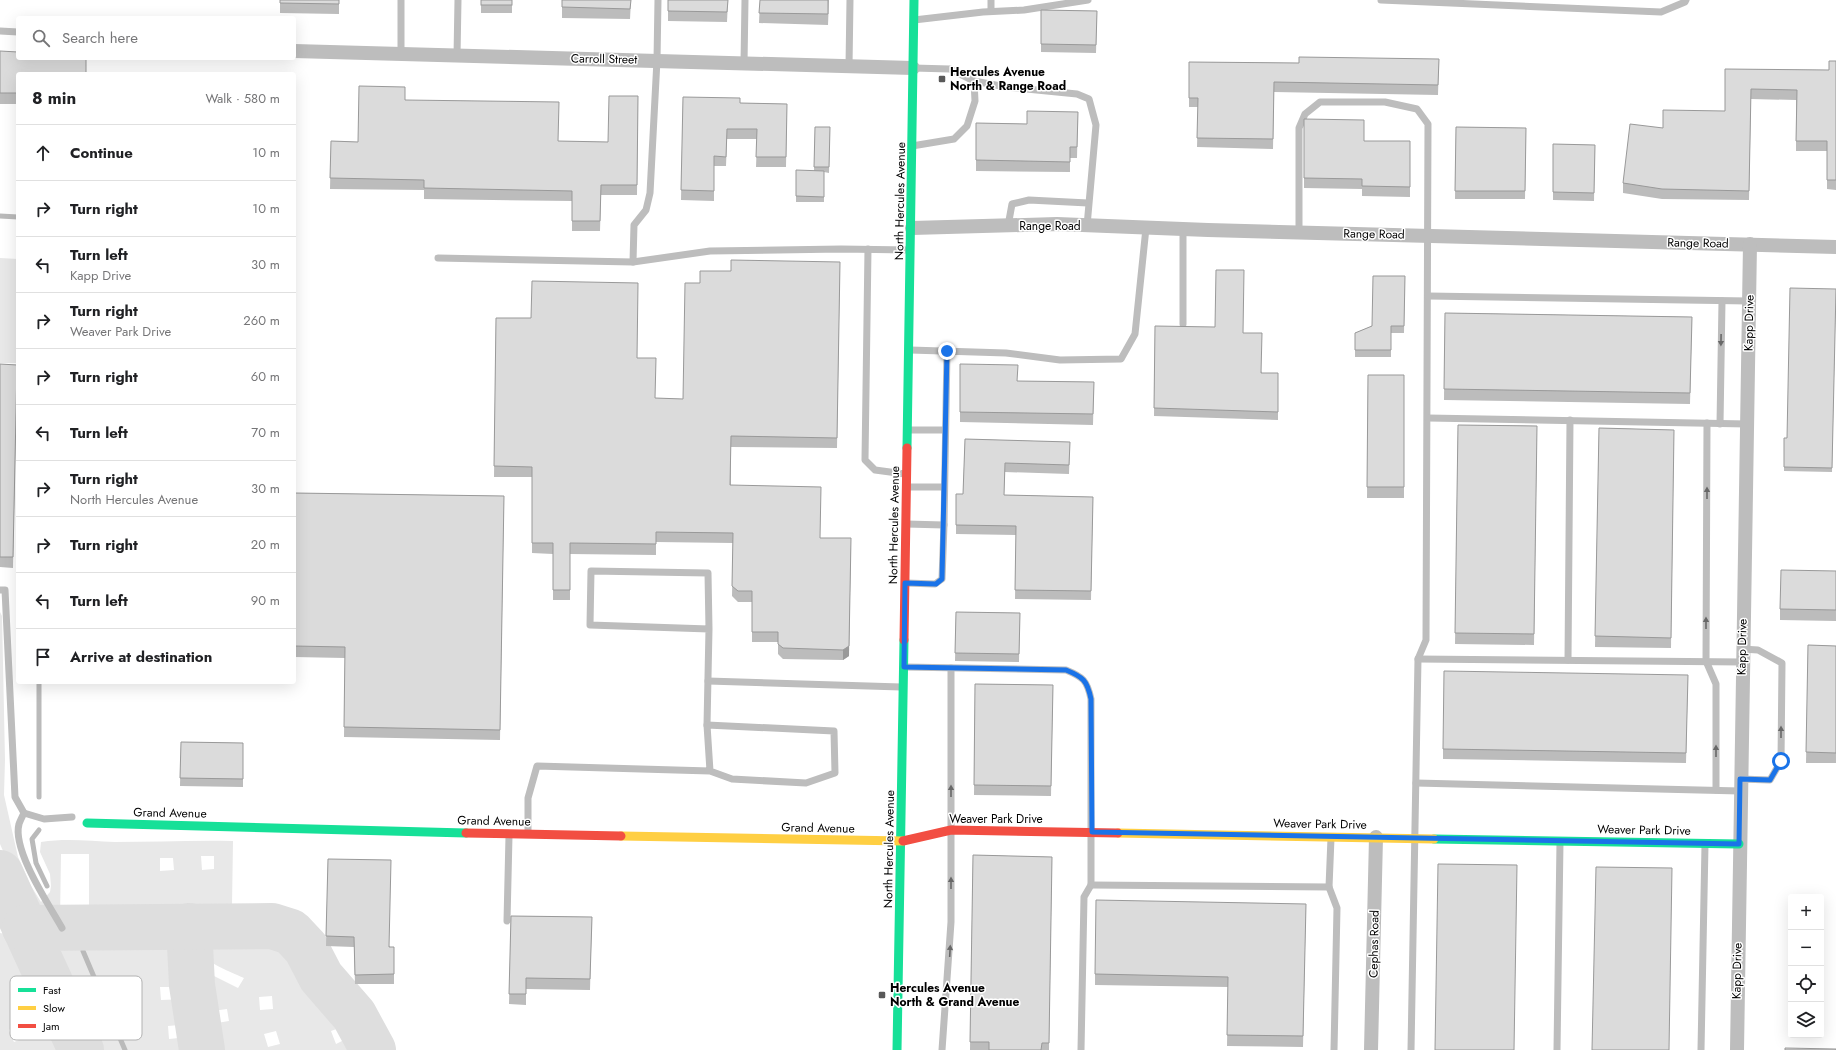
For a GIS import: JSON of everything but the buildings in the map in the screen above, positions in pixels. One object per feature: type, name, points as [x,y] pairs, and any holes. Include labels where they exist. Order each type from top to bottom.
[{"type":"street","name":"North Hercules Avenue","points":[[897,1050],[912,228],[914,0]]},
{"type":"street","name":"Carroll Street","points":[[296,51],[457,57],[657,60],[744,64],[913,68]]},
{"type":"street","name":"Range Road","points":[[912,228],[1057,224],[1428,236],[1836,246]]},
{"type":"street","name":"Kapp Drive","points":[[1736,1050],[1750,244]]},
{"type":"street","name":"Grand Avenue","points":[[87,823],[509,834],[901,841]]},
{"type":"street","name":"Weaver Park Drive","points":[[901,841],[951,830],[1416,837],[1739,844]]},
{"type":"street","name":"Cephas Road","points":[[1371,1050],[1376,837]]},
{"type":"lane","points":[[401,55],[402,0]]},
{"type":"lane","points":[[457,57],[458,0]]},
{"type":"lane","points":[[633,262],[634,225],[646,210],[650,193],[657,60],[658,0]]},
{"type":"lane","points":[[744,64],[745,0]]},
{"type":"lane","points":[[849,66],[850,0]]},
{"type":"lane","points":[[990,0],[991,12]]},
{"type":"lane","points":[[914,20],[1024,10],[1088,0]]},
{"type":"lane","points":[[1381,0],[1661,12],[1685,2],[1686,0]]},
{"type":"lane","points":[[0,31],[16,32]]},
{"type":"lane","points":[[913,68],[950,70],[974,81],[1006,87],[1077,94],[1089,99],[1096,125],[1087,226]]},
{"type":"lane","points":[[912,146],[954,139],[967,126],[975,101],[974,81]]},
{"type":"lane","points":[[1299,232],[1299,128],[1305,114],[1320,102],[1385,102],[1417,109],[1428,124],[1428,418],[1426,640],[1418,659],[1411,1050]]},
{"type":"lane","points":[[1008,226],[1012,204],[1029,200],[1088,203]]},
{"type":"lane","points":[[909,350],[1006,353],[1060,360],[1121,360],[1135,334],[1146,228]]},
{"type":"lane","points":[[1183,324],[1184,229]]},
{"type":"lane","points":[[868,249],[865,460],[875,470],[907,474]]},
{"type":"lane","points":[[438,258],[633,262],[710,251],[868,249],[911,250]]},
{"type":"lane","points":[[1428,296],[1749,301]]},
{"type":"lane","points":[[1720,424],[1722,301]]},
{"type":"lane","points":[[905,583],[936,584],[942,579],[947,351]]},
{"type":"lane","points":[[1428,418],[1747,424]]},
{"type":"lane","points":[[1568,660],[1570,420]]},
{"type":"lane","points":[[1707,423],[1706,661],[1716,684],[1716,790]]},
{"type":"lane","points":[[908,430],[945,430]]},
{"type":"lane","points":[[907,487],[944,487]]},
{"type":"lane","points":[[906,524],[944,525]]},
{"type":"lane","points":[[709,630],[590,625],[591,571],[708,573],[709,630],[707,725],[710,771]]},
{"type":"lane","points":[[0,590],[5,590],[15,797],[24,813],[44,818],[72,817]]},
{"type":"lane","points":[[1416,783],[1716,790],[1770,780],[1781,761],[1782,663],[1758,650],[1742,656],[1706,661],[1418,659]]},
{"type":"lane","points":[[904,667],[1066,670],[1080,676],[1088,685],[1091,699],[1091,885],[1084,897],[1081,1050]]},
{"type":"lane","points":[[942,1050],[951,922],[952,668]]},
{"type":"lane","points":[[708,681],[904,687]]},
{"type":"lane","points":[[528,834],[528,798],[536,766],[710,771],[732,779],[806,783],[835,773],[834,731],[707,725]]},
{"type":"lane","points":[[24,813],[18,826],[20,847],[30,874],[62,928]]},
{"type":"lane","points":[[507,921],[509,834]]},
{"type":"lane","points":[[1331,836],[1330,887],[1337,908],[1334,1050]]},
{"type":"lane","points":[[1557,1050],[1560,840]]},
{"type":"lane","points":[[1700,1050],[1705,843]]},
{"type":"lane","points":[[1091,885],[1330,887]]},
{"type":"shaded area","points":[[0,258],[16,259],[16,363],[0,363]]},
{"type":"shaded area","points":[[0,612],[2,616],[5,760],[4,795],[18,857],[31,886],[41,902],[50,892],[51,886],[50,874],[40,852],[41,842],[69,840],[115,842],[233,841],[232,905],[228,913],[218,919],[89,918],[89,854],[61,854],[60,920],[46,915],[25,901],[0,844]],"holes":[[[201,856],[214,856],[214,869],[202,870]],[[160,858],[173,858],[174,870],[160,871]]]},
{"type":"shaded area","points":[[0,933],[5,934],[19,943],[34,976],[10,976],[10,1040],[13,1040],[14,1042],[19,1040],[63,1040],[68,1050],[0,1050]]},
{"type":"shaded area","points":[[247,933],[264,935],[281,941],[295,950],[302,965],[319,988],[345,1017],[366,1050],[209,1050],[205,1025],[229,1021],[227,1009],[205,1012],[203,1010],[198,968],[238,988],[244,978],[219,967],[203,956],[197,949],[195,942],[197,934]],"holes":[[[272,996],[273,1009],[260,1010],[259,997]],[[342,1027],[346,1039],[336,1044],[331,1031]],[[276,1031],[280,1044],[268,1047],[264,1034]]]},
{"type":"shaded area","points":[[174,935],[181,942],[184,985],[182,987],[160,987],[161,1000],[186,999],[191,1024],[168,1026],[169,1039],[192,1038],[194,1050],[94,1050],[89,1040],[142,1040],[142,976],[60,976],[61,950],[69,940],[78,936]]},
{"type":"waterway","points":[[0,216],[16,217]]},
{"type":"waterway","points":[[39,684],[39,797]]},
{"type":"waterway","points":[[39,830],[32,839],[36,863],[47,886]]},
{"type":"waterway","points":[[83,951],[94,976]]},
{"type":"waterway","points":[[121,1040],[125,1050]]},
{"type":"taxiway","points":[[0,873],[47,976]]},
{"type":"taxiway","points":[[189,926],[192,985],[202,1050]]},
{"type":"taxiway","points":[[25,928],[272,926],[291,932],[306,948],[321,977],[354,1015],[373,1050]]},
{"type":"taxiway","points":[[76,1040],[81,1050]]},
{"type":"traffic: fast","points":[[907,448],[914,0]]},
{"type":"traffic: fast","points":[[897,1050],[904,640]]},
{"type":"traffic: fast","points":[[87,823],[466,833]]},
{"type":"traffic: fast","points":[[1434,839],[1739,844]]},
{"type":"traffic: slow","points":[[1118,833],[1434,839]]},
{"type":"traffic: slow","points":[[621,836],[903,841]]},
{"type":"traffic: jam","points":[[904,640],[907,448]]},
{"type":"traffic: jam","points":[[903,841],[951,830],[1118,833]]},
{"type":"traffic: jam","points":[[466,833],[621,836]]},
{"type":"place","name":"Hercules Avenue North & Range Road","points":[[942,79]]},
{"type":"place","name":"Hercules Avenue North & Grand Avenue","points":[[882,995]]},
{"type":"route","points":[[947,351],[942,579],[936,584],[905,583],[904,667],[1066,670],[1080,676],[1088,685],[1091,699],[1092,832],[1739,844],[1740,779],[1770,780],[1781,761]]}]
